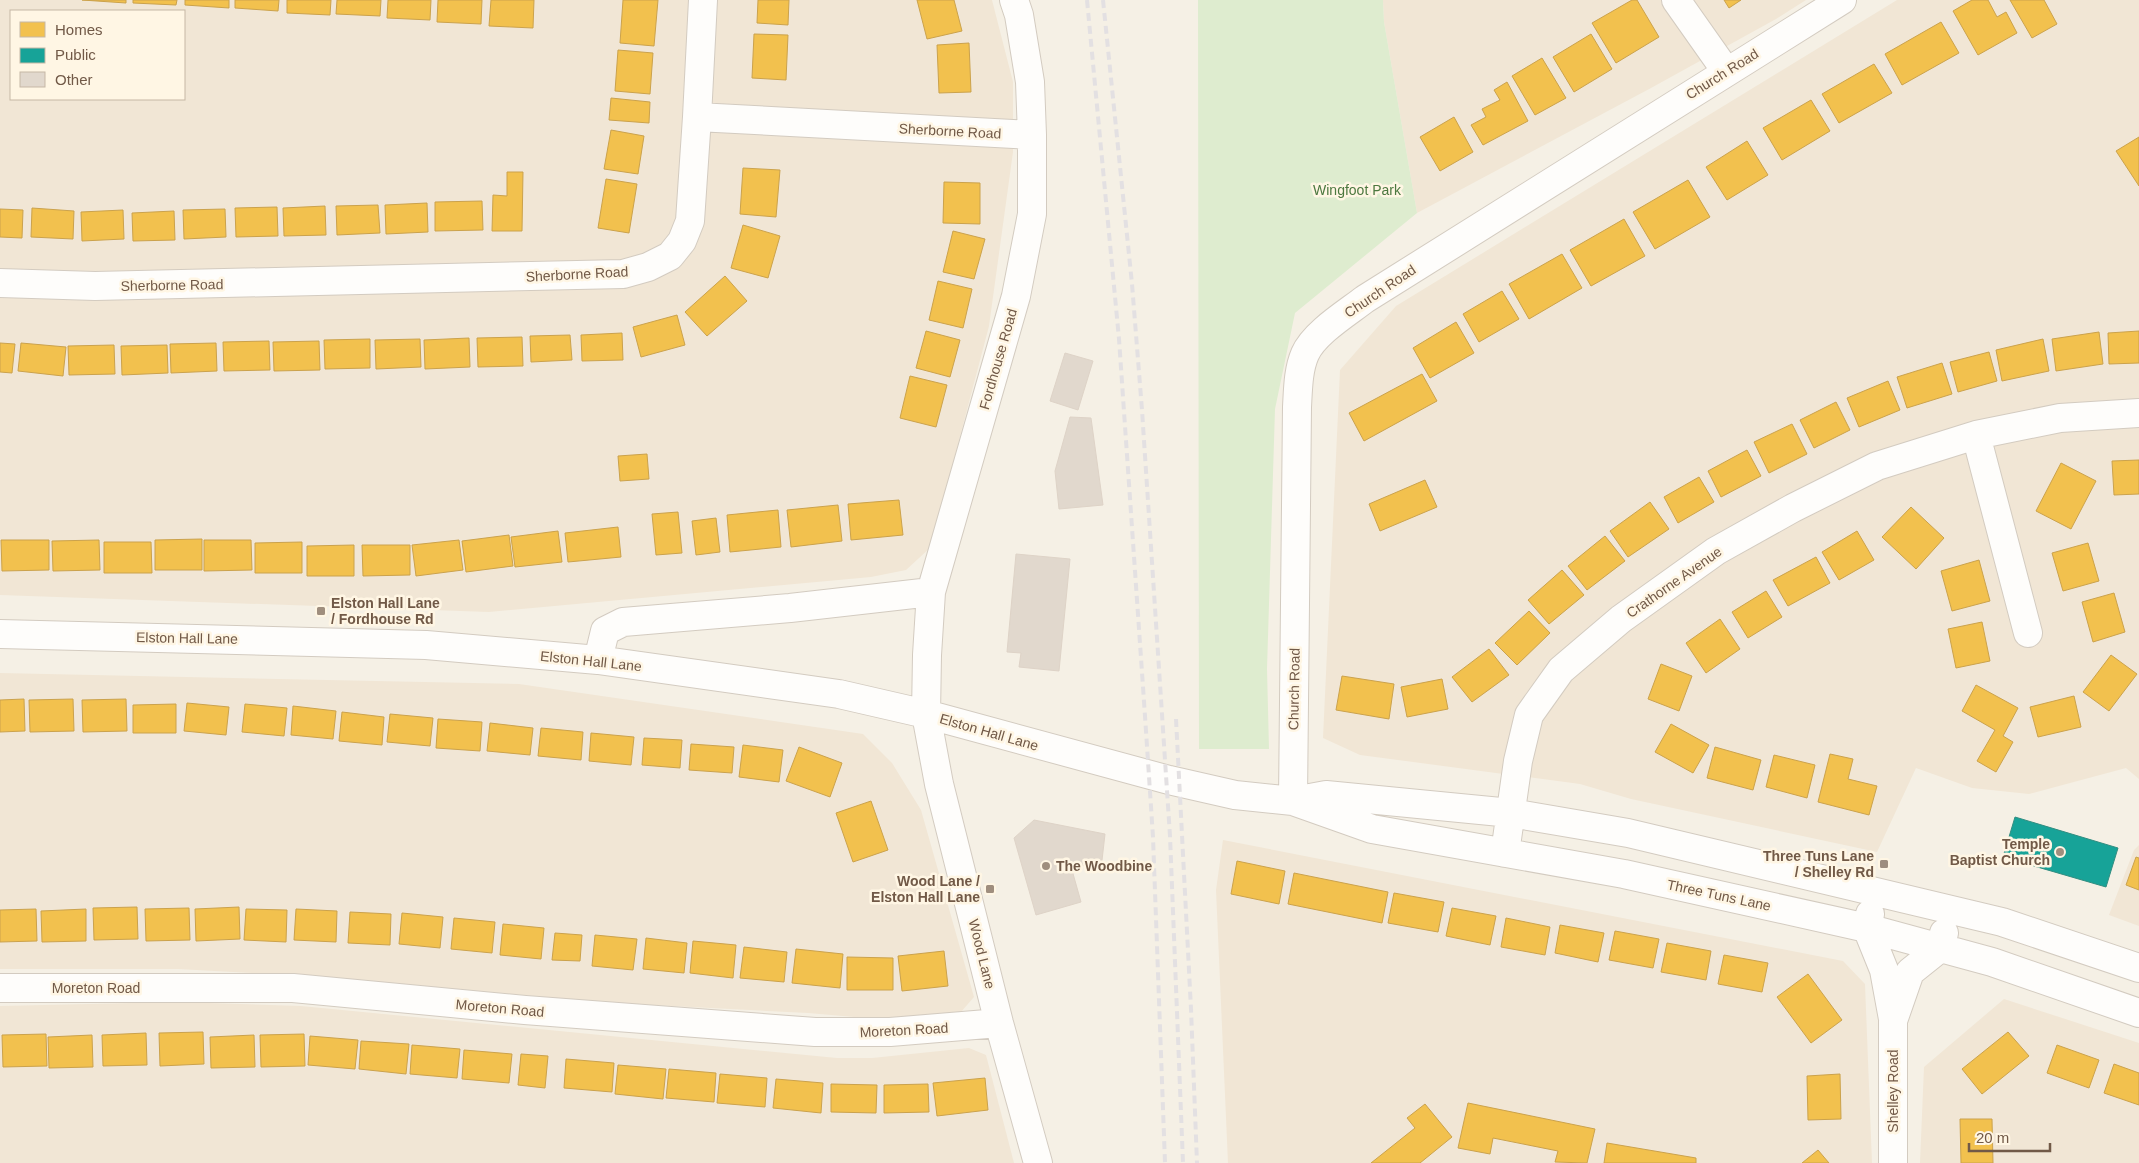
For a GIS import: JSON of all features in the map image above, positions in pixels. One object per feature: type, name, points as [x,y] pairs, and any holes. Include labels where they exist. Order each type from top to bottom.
[{"type":"street","points":[[697,117],[703,0]]},
{"type":"street","name":"Fordhouse Road","points":[[926,714],[931,592],[1016,296],[1032,214],[1030,82],[1014,0]]},
{"type":"street","points":[[1676,0],[1726,71]]},
{"type":"street","name":"Church Road","points":[[1293,801],[1297,407],[1298,383],[1305,353],[1324,330],[1365,299],[1842,0]]},
{"type":"street","name":"Sherborne Road","points":[[0,283],[95,286],[623,274],[648,267],[670,256],[682,241],[690,221],[697,117],[1032,136]]},
{"type":"street","name":"Crathorne Avenue","points":[[1505,853],[1518,760],[1529,715],[1561,670],[1621,619],[1716,551],[1793,508],[1877,466],[1976,435],[2060,418],[2139,414]]},
{"type":"street","points":[[1976,435],[2028,633]]},
{"type":"street","points":[[598,660],[605,631],[623,622],[790,608],[931,592]]},
{"type":"street","name":"Elston Hall Lane","points":[[0,634],[426,645],[598,660],[839,694],[926,714],[1169,780]]},
{"type":"street","name":"Wood Lane","points":[[926,714],[939,784],[999,1023],[1038,1163]]},
{"type":"street","name":"Three Tuns Lane","points":[[1169,780],[1235,795],[1293,801],[1372,829],[1624,874],[1867,928],[1992,962],[2139,1013]]},
{"type":"street","name":"Three Tuns Lane","points":[[1293,801],[1326,795],[1511,813],[1628,833],[2002,922],[2139,968]]},
{"type":"street","points":[[1867,928],[1875,892]]},
{"type":"street","points":[[1940,948],[1950,910]]},
{"type":"street","name":"Shelley Road","points":[[1867,928],[1884,970],[1893,1019],[1893,1163]]},
{"type":"street","name":"Shelley Road","points":[[1893,1019],[1910,972],[1940,948]]},
{"type":"street","name":"Moreton Road","points":[[0,988],[293,988],[525,1010],[815,1032],[890,1032],[999,1023]]},
{"type":"shaded area","points":[[0,0],[992,0],[1013,82],[1013,152],[989,326],[931,547],[906,570],[871,577],[489,612],[0,595]]},
{"type":"shaded area","points":[[1383,0],[1806,0],[1776,19],[1651,88],[1417,213],[1384,22]]},
{"type":"shaded area","points":[[1897,0],[2139,0],[2139,779],[2126,768],[2029,794],[1972,788],[1916,768],[1877,852],[1631,799],[1580,784],[1360,755],[1323,738],[1340,370],[1396,306]]},
{"type":"shaded area","points":[[0,673],[519,684],[863,734],[892,763],[921,810],[974,997],[961,1012],[889,1020],[808,1013],[614,1003],[304,976],[178,969],[0,969]]},
{"type":"shaded area","points":[[1223,840],[1843,961],[1865,984],[1872,1163],[1228,1163],[1216,890]]},
{"type":"shaded area","points":[[2139,845],[2139,926],[2109,915],[2134,850]]},
{"type":"shaded area","points":[[2004,999],[2139,1043],[2139,1163],[1920,1163],[1924,1067]]},
{"type":"shaded area","points":[[178,1002],[301,1006],[837,1058],[872,1058],[969,1048],[986,1055],[1014,1163],[0,1163],[0,1006]]},
{"type":"green space","name":"Wingfoot Park","points":[[1198,0],[1383,0],[1384,22],[1417,213],[1295,313],[1275,409],[1267,669],[1269,749],[1199,749]]},
{"type":"building: Homes","points":[[82,0],[126,0],[126,3]]},
{"type":"building: Homes","points":[[133,0],[177,0],[176,5],[133,3]]},
{"type":"building: Homes","points":[[185,0],[229,0],[229,8],[185,5]]},
{"type":"building: Homes","points":[[235,0],[279,0],[278,11],[235,8]]},
{"type":"building: Homes","points":[[287,0],[331,0],[330,15],[287,13]]},
{"type":"building: Homes","points":[[337,0],[381,0],[380,16],[336,14]]},
{"type":"building: Homes","points":[[388,0],[431,0],[430,20],[387,18]]},
{"type":"building: Homes","points":[[438,0],[482,0],[481,24],[437,22]]},
{"type":"building: Homes","points":[[491,0],[534,0],[533,28],[489,26]]},
{"type":"building: Homes","points":[[623,0],[658,0],[654,46],[620,43]]},
{"type":"building: Homes","points":[[758,0],[789,0],[788,25],[757,23]]},
{"type":"building: Homes","points":[[917,0],[954,0],[962,31],[927,39]]},
{"type":"building: Homes","points":[[1632,0],[1637,0],[1659,37],[1616,63],[1592,23]]},
{"type":"building: Homes","points":[[1724,0],[1741,0],[1729,8]]},
{"type":"building: Homes","points":[[1972,0],[1988,0],[1997,17],[2006,12],[2017,33],[1978,55],[1953,11]]},
{"type":"building: Homes","points":[[2010,0],[2044,0],[2057,24],[2032,38]]},
{"type":"building: Homes","points":[[1941,22],[1959,53],[1902,85],[1885,54]]},
{"type":"building: Homes","points":[[754,34],[788,35],[786,80],[752,78]]},
{"type":"building: Homes","points":[[1591,34],[1612,69],[1574,92],[1553,57]]},
{"type":"building: Homes","points":[[969,43],[971,92],[939,93],[937,45]]},
{"type":"building: Homes","points":[[618,50],[653,53],[650,94],[615,91]]},
{"type":"building: Homes","points":[[1542,58],[1566,98],[1535,115],[1512,76]]},
{"type":"building: Homes","points":[[1874,64],[1892,93],[1839,123],[1822,94]]},
{"type":"building: Homes","points":[[1507,82],[1528,121],[1483,145],[1471,125],[1486,117],[1482,109],[1500,100],[1494,90]]},
{"type":"building: Homes","points":[[611,98],[650,102],[649,123],[609,120]]},
{"type":"building: Homes","points":[[1811,100],[1830,131],[1782,160],[1763,128]]},
{"type":"building: Homes","points":[[1454,117],[1473,152],[1440,171],[1420,137]]},
{"type":"building: Homes","points":[[611,130],[644,136],[638,174],[604,169]]},
{"type":"building: Homes","points":[[2139,137],[2139,186],[2116,151]]},
{"type":"building: Homes","points":[[1747,141],[1768,175],[1727,200],[1706,167]]},
{"type":"building: Homes","points":[[743,168],[780,170],[776,217],[740,214]]},
{"type":"building: Homes","points":[[507,172],[523,172],[522,231],[492,231],[493,195],[507,196]]},
{"type":"building: Homes","points":[[606,179],[637,184],[629,233],[598,228]]},
{"type":"building: Homes","points":[[1688,180],[1710,217],[1655,249],[1633,212]]},
{"type":"building: Homes","points":[[944,182],[980,183],[980,224],[943,223]]},
{"type":"building: Homes","points":[[482,201],[483,230],[435,231],[435,202]]},
{"type":"building: Homes","points":[[427,203],[428,232],[386,234],[385,205]]},
{"type":"building: Homes","points":[[378,205],[380,233],[337,235],[336,206]]},
{"type":"building: Homes","points":[[325,206],[326,235],[284,236],[283,208]]},
{"type":"building: Homes","points":[[277,207],[278,236],[236,237],[235,208]]},
{"type":"building: Homes","points":[[32,208],[74,211],[73,239],[31,237]]},
{"type":"building: Homes","points":[[0,209],[23,210],[22,238],[0,237]]},
{"type":"building: Homes","points":[[225,209],[226,237],[184,239],[183,210]]},
{"type":"building: Homes","points":[[123,210],[124,239],[82,241],[81,212]]},
{"type":"building: Homes","points":[[174,211],[175,240],[133,241],[132,213]]},
{"type":"building: Homes","points":[[1624,219],[1645,256],[1591,286],[1570,250]]},
{"type":"building: Homes","points":[[743,225],[780,236],[768,278],[731,268]]},
{"type":"building: Homes","points":[[953,231],[985,239],[974,279],[943,272]]},
{"type":"building: Homes","points":[[1562,254],[1582,288],[1529,319],[1509,284]]},
{"type":"building: Homes","points":[[725,276],[747,301],[707,336],[685,312]]},
{"type":"building: Homes","points":[[938,281],[972,289],[963,328],[929,320]]},
{"type":"building: Homes","points":[[1502,291],[1519,319],[1479,342],[1463,314]]},
{"type":"building: Homes","points":[[677,315],[685,345],[641,357],[633,327]]},
{"type":"building: Homes","points":[[1456,322],[1474,353],[1430,378],[1413,348]]},
{"type":"building: Homes","points":[[926,331],[960,340],[950,377],[916,368]]},
{"type":"building: Homes","points":[[2139,331],[2139,363],[2109,364],[2108,333]]},
{"type":"building: Homes","points":[[2099,332],[2103,364],[2056,371],[2052,339]]},
{"type":"building: Homes","points":[[622,333],[623,360],[582,361],[581,335]]},
{"type":"building: Homes","points":[[570,335],[572,360],[531,362],[530,336]]},
{"type":"building: Homes","points":[[522,337],[523,366],[478,367],[477,338]]},
{"type":"building: Homes","points":[[469,338],[470,367],[425,369],[424,340]]},
{"type":"building: Homes","points":[[370,339],[370,368],[325,369],[324,340]]},
{"type":"building: Homes","points":[[420,339],[421,367],[376,369],[375,340]]},
{"type":"building: Homes","points":[[2043,339],[2049,371],[2002,381],[1996,350]]},
{"type":"building: Homes","points":[[269,341],[270,370],[224,371],[223,342]]},
{"type":"building: Homes","points":[[319,341],[320,370],[274,371],[273,342]]},
{"type":"building: Homes","points":[[0,343],[15,344],[12,373],[0,372]]},
{"type":"building: Homes","points":[[21,343],[66,347],[63,376],[18,371]]},
{"type":"building: Homes","points":[[216,343],[217,371],[171,373],[170,344]]},
{"type":"building: Homes","points":[[114,345],[115,374],[69,375],[68,346]]},
{"type":"building: Homes","points":[[167,345],[168,373],[122,375],[121,346]]},
{"type":"building: Homes","points":[[1989,352],[1997,381],[1958,392],[1950,362]]},
{"type":"building: Homes","points":[[1942,363],[1952,394],[1907,408],[1897,377]]},
{"type":"building: Homes","points":[[1422,374],[1437,401],[1364,441],[1349,413]]},
{"type":"building: Homes","points":[[910,376],[947,385],[936,427],[900,418]]},
{"type":"building: Homes","points":[[1888,381],[1900,410],[1859,427],[1847,398]]},
{"type":"building: Homes","points":[[1836,402],[1850,430],[1814,448],[1800,420]]},
{"type":"building: Homes","points":[[1792,424],[1807,454],[1769,473],[1754,442]]},
{"type":"building: Homes","points":[[1747,450],[1761,476],[1721,497],[1708,471]]},
{"type":"building: Homes","points":[[647,454],[649,479],[620,481],[618,456]]},
{"type":"building: Homes","points":[[2139,460],[2139,494],[2114,495],[2112,461]]},
{"type":"building: Homes","points":[[2061,463],[2096,481],[2071,529],[2036,511]]},
{"type":"building: Homes","points":[[1699,477],[1714,502],[1678,523],[1664,497]]},
{"type":"building: Homes","points":[[1425,480],[1437,507],[1380,531],[1369,504]]},
{"type":"building: Homes","points":[[899,500],[903,535],[851,540],[848,504]]},
{"type":"building: Homes","points":[[1650,502],[1669,529],[1628,557],[1610,531]]},
{"type":"building: Homes","points":[[838,505],[842,541],[791,547],[787,510]]},
{"type":"building: Homes","points":[[1911,507],[1944,538],[1916,569],[1882,537]]},
{"type":"building: Homes","points":[[778,510],[781,547],[730,552],[727,515]]},
{"type":"building: Homes","points":[[678,512],[682,553],[656,555],[652,514]]},
{"type":"building: Homes","points":[[716,518],[720,552],[696,555],[692,521]]},
{"type":"building: Homes","points":[[618,527],[621,557],[568,562],[565,533]]},
{"type":"building: Homes","points":[[558,531],[562,562],[515,567],[511,537]]},
{"type":"building: Homes","points":[[1857,531],[1874,560],[1839,580],[1822,552]]},
{"type":"building: Homes","points":[[509,535],[513,566],[466,572],[462,541]]},
{"type":"building: Homes","points":[[1605,536],[1625,561],[1587,590],[1568,566]]},
{"type":"building: Homes","points":[[202,539],[202,570],[155,570],[155,540]]},
{"type":"building: Homes","points":[[1,540],[49,540],[49,570],[2,571]]},
{"type":"building: Homes","points":[[99,540],[100,570],[53,571],[52,541]]},
{"type":"building: Homes","points":[[204,540],[251,540],[252,570],[204,571]]},
{"type":"building: Homes","points":[[459,540],[463,570],[416,576],[412,545]]},
{"type":"building: Homes","points":[[104,542],[151,542],[152,573],[104,573]]},
{"type":"building: Homes","points":[[302,542],[302,573],[255,573],[255,543]]},
{"type":"building: Homes","points":[[2088,543],[2099,581],[2063,591],[2052,553]]},
{"type":"building: Homes","points":[[354,545],[354,576],[307,576],[307,546]]},
{"type":"building: Homes","points":[[362,545],[410,545],[410,575],[363,576]]},
{"type":"building: Homes","points":[[1816,557],[1830,583],[1788,606],[1773,580]]},
{"type":"building: Homes","points":[[1979,560],[1990,601],[1952,611],[1941,571]]},
{"type":"building: Homes","points":[[1562,570],[1584,595],[1549,624],[1528,600]]},
{"type":"building: Homes","points":[[1766,591],[1782,617],[1748,638],[1732,612]]},
{"type":"building: Homes","points":[[2114,593],[2125,632],[2093,642],[2082,602]]},
{"type":"building: Homes","points":[[1529,611],[1550,633],[1517,665],[1495,643]]},
{"type":"building: Homes","points":[[1720,619],[1740,649],[1706,673],[1686,643]]},
{"type":"building: Homes","points":[[1982,622],[1990,661],[1956,668],[1948,629]]},
{"type":"building: Homes","points":[[1489,649],[1509,675],[1472,702],[1452,677]]},
{"type":"building: Homes","points":[[2111,655],[2137,674],[2109,711],[2083,692]]},
{"type":"building: Homes","points":[[1661,664],[1692,676],[1679,711],[1648,699]]},
{"type":"building: Homes","points":[[1342,676],[1394,684],[1389,719],[1336,710]]},
{"type":"building: Homes","points":[[1442,679],[1448,709],[1407,717],[1401,687]]},
{"type":"building: Homes","points":[[1976,685],[2018,708],[2003,736],[2013,742],[1996,772],[1977,761],[1995,730],[1962,711]]},
{"type":"building: Homes","points":[[2074,696],[2081,727],[2038,737],[2030,707]]},
{"type":"building: Homes","points":[[24,699],[25,731],[0,732],[0,700]]},
{"type":"building: Homes","points":[[73,699],[74,731],[30,732],[29,700]]},
{"type":"building: Homes","points":[[126,699],[127,731],[83,732],[82,700]]},
{"type":"building: Homes","points":[[187,703],[229,707],[226,735],[184,731]]},
{"type":"building: Homes","points":[[176,704],[176,733],[133,733],[133,705]]},
{"type":"building: Homes","points":[[245,704],[287,708],[284,736],[242,732]]},
{"type":"building: Homes","points":[[293,706],[336,711],[333,739],[291,735]]},
{"type":"building: Homes","points":[[342,712],[384,717],[382,745],[339,741]]},
{"type":"building: Homes","points":[[390,714],[433,718],[430,746],[387,742]]},
{"type":"building: Homes","points":[[438,719],[482,722],[480,751],[436,748]]},
{"type":"building: Homes","points":[[490,723],[533,728],[530,755],[487,751]]},
{"type":"building: Homes","points":[[1671,724],[1709,745],[1693,773],[1655,752]]},
{"type":"building: Homes","points":[[541,728],[583,732],[581,760],[538,756]]},
{"type":"building: Homes","points":[[591,733],[634,737],[631,765],[589,761]]},
{"type":"building: Homes","points":[[644,738],[682,740],[680,768],[642,765]]},
{"type":"building: Homes","points":[[691,744],[734,747],[732,773],[689,770]]},
{"type":"building: Homes","points":[[743,745],[783,750],[779,782],[739,777]]},
{"type":"building: Homes","points":[[799,747],[842,763],[830,797],[786,781]]},
{"type":"building: Homes","points":[[1715,747],[1761,760],[1753,790],[1707,778]]},
{"type":"building: Homes","points":[[1830,754],[1853,759],[1848,779],[1877,786],[1869,815],[1818,802]]},
{"type":"building: Homes","points":[[1774,755],[1815,765],[1807,798],[1766,787]]},
{"type":"building: Homes","points":[[871,801],[888,850],[853,862],[836,813]]},
{"type":"building: Homes","points":[[2136,857],[2139,858],[2139,890],[2126,885]]},
{"type":"building: Homes","points":[[1237,861],[1285,871],[1279,904],[1231,894]]},
{"type":"building: Homes","points":[[1294,873],[1388,892],[1382,923],[1288,904]]},
{"type":"building: Homes","points":[[1394,893],[1444,902],[1438,932],[1388,923]]},
{"type":"building: Homes","points":[[137,907],[138,939],[94,940],[93,908]]},
{"type":"building: Homes","points":[[239,907],[240,939],[196,941],[195,909]]},
{"type":"building: Homes","points":[[189,908],[190,940],[146,941],[145,909]]},
{"type":"building: Homes","points":[[1452,908],[1496,916],[1490,945],[1446,936]]},
{"type":"building: Homes","points":[[36,909],[37,941],[0,942],[0,910]]},
{"type":"building: Homes","points":[[86,909],[86,941],[42,942],[41,911]]},
{"type":"building: Homes","points":[[246,909],[287,910],[286,942],[244,940]]},
{"type":"building: Homes","points":[[296,909],[337,911],[336,942],[294,940]]},
{"type":"building: Homes","points":[[350,912],[391,914],[390,945],[348,943]]},
{"type":"building: Homes","points":[[402,913],[443,917],[440,948],[399,944]]},
{"type":"building: Homes","points":[[454,918],[495,922],[492,953],[451,949]]},
{"type":"building: Homes","points":[[1506,918],[1550,927],[1545,955],[1501,947]]},
{"type":"building: Homes","points":[[503,924],[544,928],[541,959],[500,955]]},
{"type":"building: Homes","points":[[1560,925],[1604,933],[1598,962],[1555,953]]},
{"type":"building: Homes","points":[[1615,931],[1659,939],[1653,968],[1609,960]]},
{"type":"building: Homes","points":[[555,933],[582,935],[580,961],[552,960]]},
{"type":"building: Homes","points":[[595,935],[637,939],[633,970],[592,966]]},
{"type":"building: Homes","points":[[646,938],[687,943],[684,973],[643,969]]},
{"type":"building: Homes","points":[[693,941],[736,945],[733,978],[690,973]]},
{"type":"building: Homes","points":[[1667,943],[1711,951],[1706,980],[1661,972]]},
{"type":"building: Homes","points":[[744,947],[787,952],[784,982],[740,978]]},
{"type":"building: Homes","points":[[796,949],[843,954],[840,988],[792,983]]},
{"type":"building: Homes","points":[[944,951],[948,986],[902,991],[898,956]]},
{"type":"building: Homes","points":[[1724,955],[1768,963],[1762,992],[1718,984]]},
{"type":"building: Homes","points":[[847,957],[893,958],[893,990],[847,990]]},
{"type":"building: Homes","points":[[1808,974],[1842,1020],[1811,1043],[1777,997]]},
{"type":"building: Homes","points":[[203,1032],[204,1064],[160,1066],[159,1033]]},
{"type":"building: Homes","points":[[2008,1032],[2029,1056],[1982,1094],[1962,1069]]},
{"type":"building: Homes","points":[[146,1033],[147,1065],[103,1066],[102,1035]]},
{"type":"building: Homes","points":[[46,1034],[47,1066],[3,1067],[2,1035]]},
{"type":"building: Homes","points":[[304,1034],[305,1066],[261,1067],[260,1035]]},
{"type":"building: Homes","points":[[92,1035],[93,1067],[49,1068],[48,1037]]},
{"type":"building: Homes","points":[[254,1035],[255,1067],[211,1068],[210,1037]]},
{"type":"building: Homes","points":[[310,1036],[358,1040],[355,1069],[308,1065]]},
{"type":"building: Homes","points":[[361,1041],[409,1044],[406,1074],[359,1069]]},
{"type":"building: Homes","points":[[412,1045],[460,1049],[457,1078],[410,1074]]},
{"type":"building: Homes","points":[[2057,1045],[2099,1060],[2089,1088],[2047,1073]]},
{"type":"building: Homes","points":[[464,1050],[512,1054],[509,1083],[462,1079]]},
{"type":"building: Homes","points":[[521,1054],[548,1056],[545,1088],[518,1085]]},
{"type":"building: Homes","points":[[566,1059],[614,1063],[612,1092],[564,1088]]},
{"type":"building: Homes","points":[[2114,1064],[2139,1073],[2139,1105],[2104,1093]]},
{"type":"building: Homes","points":[[618,1065],[666,1069],[663,1099],[615,1094]]},
{"type":"building: Homes","points":[[669,1069],[716,1073],[714,1102],[666,1098]]},
{"type":"building: Homes","points":[[720,1074],[767,1078],[765,1107],[717,1103]]},
{"type":"building: Homes","points":[[1840,1074],[1841,1119],[1808,1120],[1807,1076]]},
{"type":"building: Homes","points":[[985,1078],[988,1110],[937,1116],[933,1083]]},
{"type":"building: Homes","points":[[776,1079],[823,1083],[821,1113],[773,1108]]},
{"type":"building: Homes","points":[[831,1084],[877,1085],[876,1113],[831,1112]]},
{"type":"building: Homes","points":[[928,1084],[929,1112],[884,1113],[884,1085]]},
{"type":"building: Homes","points":[[1468,1103],[1595,1129],[1587,1163],[1555,1162],[1558,1151],[1493,1138],[1490,1154],[1458,1148]]},
{"type":"building: Homes","points":[[1425,1104],[1452,1137],[1420,1163],[1371,1163],[1415,1128],[1407,1118]]},
{"type":"building: Homes","points":[[1960,1119],[1992,1119],[1993,1163],[1961,1163]]},
{"type":"building: Homes","points":[[1607,1143],[1696,1158],[1696,1163],[1604,1163]]},
{"type":"building: Homes","points":[[1818,1150],[1829,1163],[1802,1163]]},
{"type":"building: Public","name":"Temple Baptist Church","points":[[2015,817],[2118,848],[2106,887],[2003,857]]},
{"type":"building: Other","points":[[1065,353],[1093,361],[1078,410],[1050,401]]},
{"type":"building: Other","points":[[1070,417],[1091,418],[1103,505],[1059,509],[1055,471]]},
{"type":"building: Other","points":[[1016,554],[1070,559],[1059,671],[1019,667],[1021,653],[1007,652]]},
{"type":"building: Other","name":"The Woodbine","points":[[1034,820],[1105,834],[1101,869],[1070,863],[1081,902],[1036,915],[1014,838]]},
{"type":"railway","points":[[1087,0],[1119,339],[1145,716],[1153,837],[1165,1163]]},
{"type":"railway","points":[[1103,0],[1132,284],[1142,410],[1170,836],[1183,1163]]},
{"type":"railway","points":[[1176,719],[1197,1163]]},
{"type":"place","name":"Elston Hall Lane / Fordhouse Rd","points":[[321,611]]},
{"type":"place","name":"Temple Baptist Church","points":[[2060,852]]},
{"type":"place","name":"Three Tuns Lane / Shelley Rd","points":[[1884,864]]},
{"type":"place","name":"The Woodbine","points":[[1046,866]]},
{"type":"place","name":"Wood Lane / Elston Hall Lane","points":[[990,889]]}]
